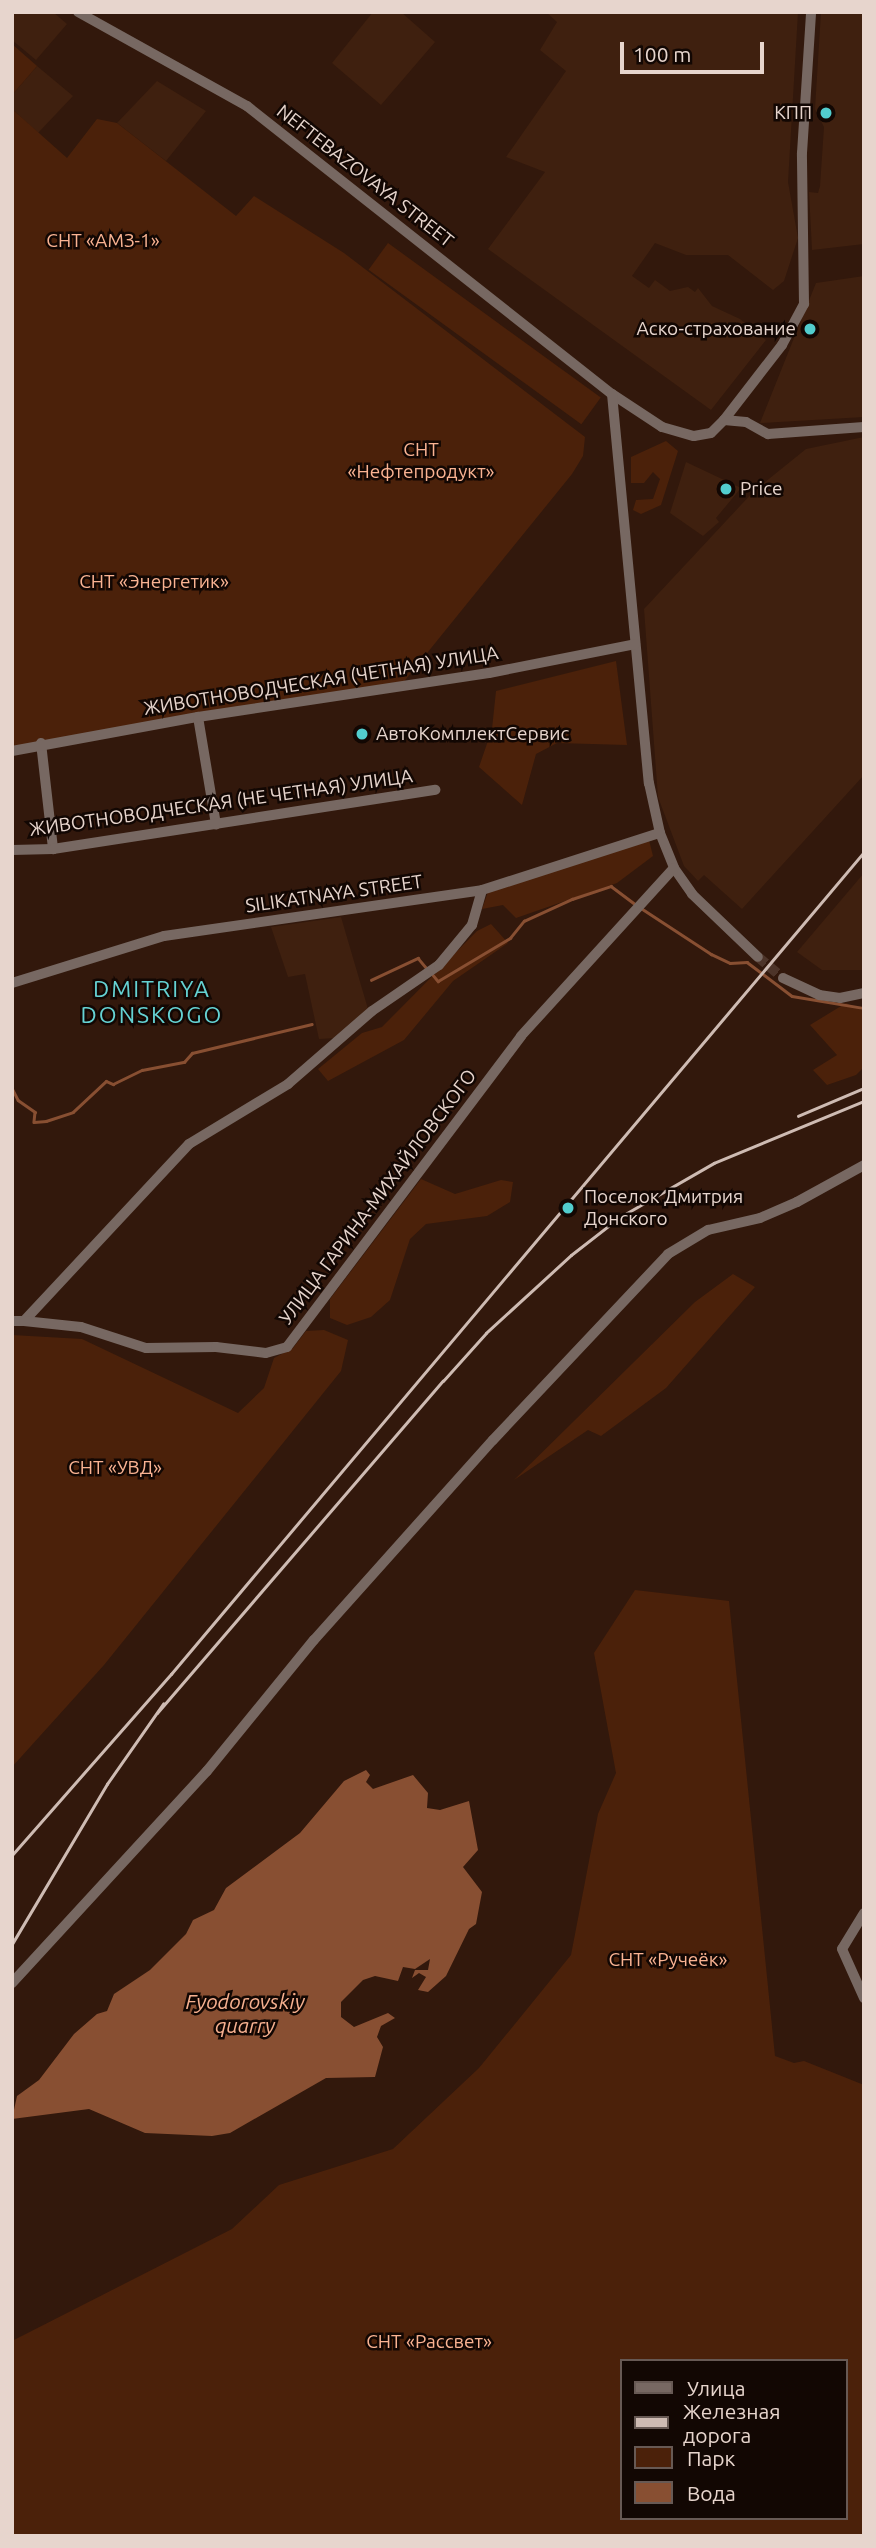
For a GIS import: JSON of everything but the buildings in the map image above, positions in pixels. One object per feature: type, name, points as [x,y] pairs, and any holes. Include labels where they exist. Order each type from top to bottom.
[{"type":"street","name":"NEFTEBAZOVAYA STREET","points":[[78,12],[247,106],[612,394],[681,435],[706,435],[724,420]]},
{"type":"street","points":[[724,420],[782,345],[804,304],[802,153],[811,12]]},
{"type":"street","points":[[612,394],[649,783],[660,833],[674,868],[713,917],[758,957]]},
{"type":"street","points":[[724,420],[746,422],[768,434],[864,427]]},
{"type":"street","name":"ЖИВОТНОВОДЧЕСКАЯ (ЧЕТНАЯ) УЛИЦА","points":[[12,751],[41,743],[198,717],[489,673],[635,644]]},
{"type":"street","points":[[198,717],[216,825]]},
{"type":"street","points":[[41,743],[53,849]]},
{"type":"street","name":"ЖИВОТНОВОДЧЕСКАЯ (НЕ ЧЕТНАЯ) УЛИЦА","points":[[12,850],[53,849],[435,790]]},
{"type":"street","name":"SILIKATNAYA STREET","points":[[12,983],[164,936],[482,890],[660,833]]},
{"type":"street","name":"УЛИЦА ГАРИНА-МИХАЙЛОВСКОГО","points":[[12,1321],[81,1327],[146,1348],[216,1347],[265,1353],[287,1347],[521,1036],[674,868]]},
{"type":"street","points":[[24,1321],[189,1144],[288,1084],[372,1011],[439,964],[472,925],[482,890]]},
{"type":"street","points":[[783,978],[819,995],[840,998],[864,993]]},
{"type":"street","points":[[12,1983],[207,1771],[314,1640],[475,1460],[668,1254],[708,1230],[760,1218],[797,1202],[864,1164]]},
{"type":"street","points":[[864,1913],[842,1950],[864,1998]]},
{"type":"shaded area","points":[[12,12],[53,12],[67,24],[36,60],[12,40]]},
{"type":"shaded area","points":[[373,12],[401,12],[435,42],[381,105],[332,63]]},
{"type":"shaded area","points":[[546,12],[798,12],[788,182],[798,238],[784,281],[773,290],[728,255],[686,255],[655,243],[632,276],[649,288],[655,280],[670,291],[688,287],[695,292],[698,288],[712,306],[740,319],[766,340],[711,410],[488,249],[545,172],[506,157],[566,71],[540,50],[557,22]]},
{"type":"shaded area","points":[[821,12],[864,12],[864,244],[812,250],[809,192],[818,193],[820,186],[824,127],[815,109]]},
{"type":"shaded area","points":[[37,66],[73,96],[38,133],[12,109],[12,95]]},
{"type":"shaded area","points":[[157,81],[206,111],[166,161],[117,123]]},
{"type":"shaded area","points":[[864,276],[864,417],[760,423],[816,283]]},
{"type":"shaded area","points":[[864,437],[864,775],[742,909],[704,875],[698,881],[684,866],[658,797],[644,609],[754,491],[806,449]]},
{"type":"shaded area","points":[[686,462],[741,488],[716,518],[719,522],[703,536],[670,513]]},
{"type":"shaded area","points":[[864,873],[864,970],[822,970],[797,952]]},
{"type":"shaded area","points":[[341,917],[368,1009],[335,1038],[319,1039],[305,974],[288,977],[271,927]]},
{"type":"green space","points":[[12,44],[37,66],[12,95]]},
{"type":"green space","points":[[12,109],[67,158],[97,119],[117,123],[236,216],[254,196],[344,253],[585,437],[583,456],[572,474],[398,689],[12,749]]},
{"type":"green space","points":[[388,243],[601,398],[581,424],[369,270]]},
{"type":"green space","points":[[666,441],[678,451],[661,505],[641,514],[633,510],[636,500],[653,499],[660,479],[653,472],[644,483],[631,483],[631,457]]},
{"type":"green space","points":[[616,661],[627,745],[557,743],[536,754],[522,805],[479,767],[492,729],[496,691]]},
{"type":"green space","points":[[649,840],[653,856],[617,883],[516,918],[503,905],[482,909],[488,892]]},
{"type":"green space","points":[[491,924],[508,943],[453,981],[404,1040],[328,1081],[318,1069],[362,1033],[382,1027],[477,931]]},
{"type":"green space","points":[[846,1003],[864,1011],[864,1067],[856,1075],[827,1085],[813,1070],[837,1055],[810,1025]]},
{"type":"green space","points":[[421,1179],[455,1194],[501,1180],[513,1182],[510,1202],[487,1216],[426,1224],[410,1239],[390,1300],[371,1317],[347,1325],[330,1318],[330,1299]]},
{"type":"green space","points":[[733,1274],[755,1287],[666,1388],[601,1436],[588,1430],[514,1480],[695,1302]]},
{"type":"green space","name":"СНТ «УВД»","points":[[324,1330],[348,1340],[341,1371],[104,1665],[12,1767],[12,1335],[82,1339],[238,1413],[264,1388],[274,1358],[293,1348],[306,1331]]},
{"type":"green space","name":"СНТ «Рассвет»","points":[[635,1590],[729,1601],[775,2056],[794,2063],[804,2061],[864,2085],[864,2536],[12,2536],[12,2341],[232,2229],[279,2185],[393,2149],[479,2068],[571,1955],[598,1814],[616,1773],[594,1653]]},
{"type":"water","name":"Fyodorovskiy quarry","points":[[366,1770],[370,1775],[366,1782],[373,1789],[413,1775],[428,1793],[427,1808],[440,1810],[469,1801],[478,1850],[463,1867],[482,1892],[476,1924],[469,1929],[446,1976],[428,1992],[418,1990],[426,1977],[419,1973],[412,1978],[415,1970],[428,1970],[430,1959],[415,1969],[403,1967],[398,1981],[375,1976],[363,1980],[341,2002],[341,2017],[354,2027],[388,2013],[395,2018],[381,2026],[377,2037],[383,2047],[375,2077],[326,2078],[230,2133],[212,2136],[145,2133],[89,2109],[12,2119],[17,2096],[39,2080],[74,2034],[97,2014],[107,2011],[114,1994],[150,1970],[186,1934],[193,1920],[214,1910],[226,1888],[300,1833],[344,1781]]},
{"type":"waterway","points":[[433,975],[438,981],[510,938],[524,921],[572,899],[611,886],[635,904]]},
{"type":"waterway","points":[[641,908],[711,954],[730,963],[747,962],[792,996],[864,1008]]},
{"type":"waterway","points":[[371,980],[418,958],[428,970]]},
{"type":"waterway","points":[[12,1088],[18,1100],[35,1112],[34,1122],[46,1121],[73,1112],[106,1081],[113,1084],[142,1070],[184,1062],[192,1053],[312,1024]]},
{"type":"tunnel","points":[[758,957],[783,978]]},
{"type":"railway","points":[[12,1855],[171,1674],[864,852]]},
{"type":"railway","points":[[798,1116],[864,1088]]},
{"type":"railway","points":[[157,1713],[486,1333],[571,1255],[620,1217],[714,1163],[864,1101]]},
{"type":"railway","points":[[12,1944],[107,1784],[163,1704]]},
{"type":"place","name":"КПП","points":[[826,113]]},
{"type":"place","name":"Аско-страхование","points":[[810,329]]},
{"type":"place","name":"Price","points":[[726,489]]},
{"type":"place","name":"АвтоКомплектСервис","points":[[362,734]]},
{"type":"place","name":"Поселок Дмитрия Донского","points":[[568,1208]]},
{"type":"district","name":"DMITRIYA DONSKOGO","points":[[152,1002]]},
{"type":"park label","name":"СНТ «АМЗ-1»","points":[[103,241]]},
{"type":"park label","name":"СНТ «Нефтепродукт»","points":[[421,461]]},
{"type":"park label","name":"СНТ «Энергетик»","points":[[154,582]]},
{"type":"park label","name":"СНТ «Ручеёк»","points":[[668,1960]]}]
